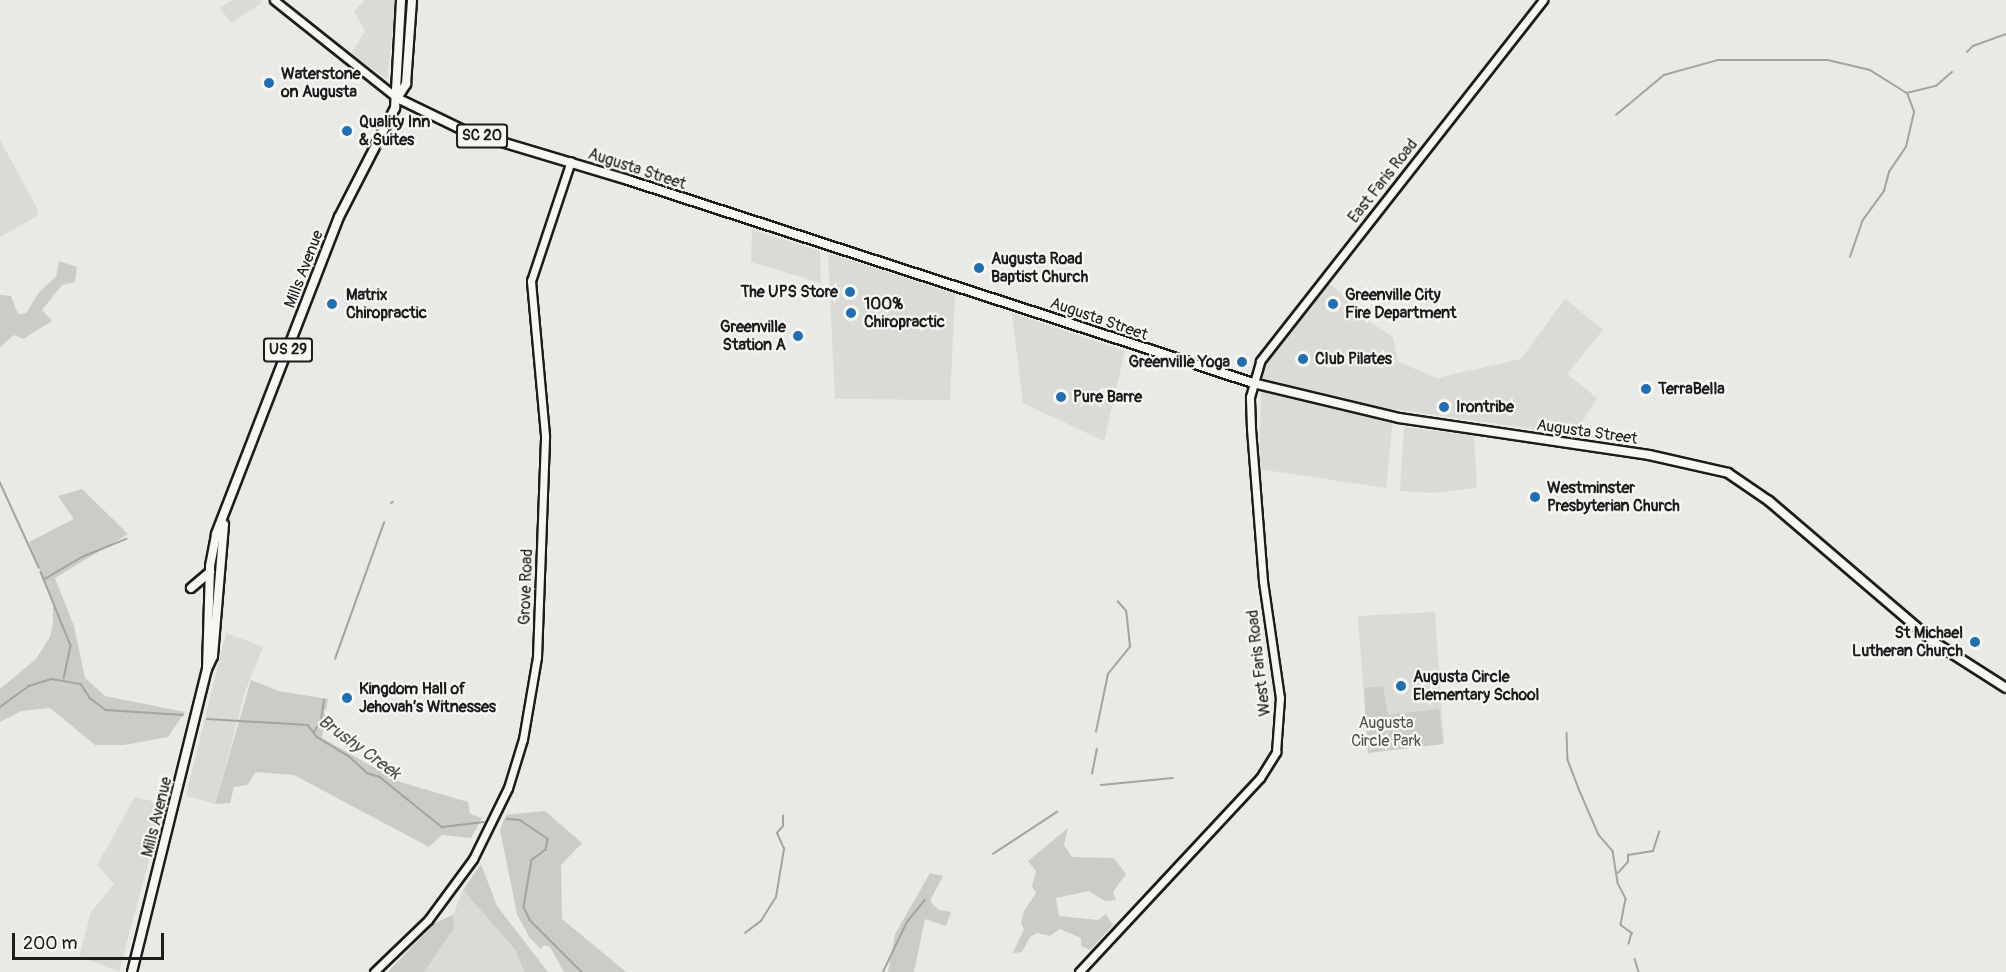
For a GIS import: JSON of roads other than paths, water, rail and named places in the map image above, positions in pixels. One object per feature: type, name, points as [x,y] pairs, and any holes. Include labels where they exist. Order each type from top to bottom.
[{"type":"main road","name":"Augusta Street","points":[[274,0],[397,98],[452,126],[571,161],[1253,383],[1399,418],[1677,460],[1728,473],[1769,501],[1935,642],[2006,688]]},
{"type":"main road","name":"US 29","points":[[397,98],[401,0]]},
{"type":"main road","name":"US 29","points":[[397,98],[406,84],[412,0]]},
{"type":"main road","name":"East Faris Road","points":[[1253,383],[1264,351],[1543,0]]},
{"type":"main road","name":"Mills Avenue","points":[[207,669],[210,572],[216,534],[224,523],[330,239],[397,98]]},
{"type":"main road","name":"Grove Road","points":[[374,972],[428,920],[473,859],[508,788],[524,739],[537,657],[545,435],[531,281],[571,161]]},
{"type":"main road","name":"West Faris Road","points":[[1079,972],[1260,778],[1276,752],[1280,698],[1261,559],[1251,437],[1253,383]]},
{"type":"main road","name":"Mills Avenue","points":[[132,972],[207,669],[216,641],[224,523]]},
{"type":"main road","points":[[191,588],[210,572]]},
{"type":"waterway","points":[[1967,52],[1973,46],[2006,34]]},
{"type":"waterway","points":[[1616,115],[1664,75],[1718,60],[1828,60],[1870,70],[1907,93],[1936,86],[1952,72]]},
{"type":"waterway","points":[[1850,257],[1863,220],[1884,191],[1889,172],[1906,147],[1914,112],[1907,93]]},
{"type":"waterway","points":[[0,482],[39,567]]},
{"type":"waterway","points":[[335,659],[384,523]]},
{"type":"waterway","points":[[45,579],[82,557],[126,539]]},
{"type":"waterway","points":[[41,572],[71,646],[64,678]]},
{"type":"waterway","points":[[1096,732],[1108,674],[1130,647],[1126,611],[1118,602]]},
{"type":"waterway","name":"Brushy Creek","points":[[0,707],[29,686],[52,679],[81,684],[90,698],[106,710],[183,715]]},
{"type":"waterway","points":[[314,732],[321,721],[324,700]]},
{"type":"waterway","name":"Brushy Creek","points":[[207,719],[308,725],[317,737],[349,756],[367,773],[380,777],[442,827],[484,822]]},
{"type":"waterway","points":[[1567,733],[1568,760],[1579,789],[1599,835],[1613,851],[1618,883],[1626,899],[1621,925],[1632,933],[1629,944]]},
{"type":"waterway","points":[[1092,774],[1097,749]]},
{"type":"waterway","points":[[1101,785],[1173,778]]},
{"type":"waterway","points":[[993,854],[1057,812]]},
{"type":"waterway","points":[[745,933],[761,921],[776,897],[784,849],[777,833],[783,826],[783,816]]},
{"type":"waterway","name":"Brushy Creek","points":[[507,819],[520,820],[548,839],[546,850],[532,860],[524,907],[530,920],[582,972]]},
{"type":"waterway","points":[[1618,873],[1628,862],[1628,855],[1653,851],[1659,832]]},
{"type":"waterway","points":[[883,972],[907,922],[925,900]]},
{"type":"waterway","points":[[1635,959],[1639,972]]},
{"type":"place","name":"Waterstone on Augusta","points":[[269,83]]},
{"type":"place","name":"Quality Inn & Suites","points":[[347,131]]},
{"type":"place","name":"Augusta Road Baptist Church","points":[[979,268]]},
{"type":"place","name":"The UPS Store","points":[[850,292]]},
{"type":"place","name":"Matrix Chiropractic","points":[[332,304]]},
{"type":"place","name":"Greenville City Fire Department","points":[[1333,304]]},
{"type":"place","name":"100% Chiropractic","points":[[851,313]]},
{"type":"place","name":"Greenville Station A","points":[[798,336]]},
{"type":"place","name":"Club Pilates","points":[[1303,359]]},
{"type":"place","name":"Greenville Yoga","points":[[1242,362]]},
{"type":"place","name":"TerraBella","points":[[1646,389]]},
{"type":"place","name":"Pure Barre","points":[[1061,397]]},
{"type":"place","name":"Irontribe","points":[[1444,407]]},
{"type":"place","name":"Westminster Presbyterian Church","points":[[1535,497]]},
{"type":"place","name":"St Michael Lutheran Church","points":[[1975,642]]},
{"type":"place","name":"Augusta Circle Elementary School","points":[[1401,686]]},
{"type":"place","name":"Kingdom Hall of Jehovah’s Witnesses","points":[[347,698]]},
{"type":"park label","name":"Augusta Circle Park","points":[[1386,732]]}]
